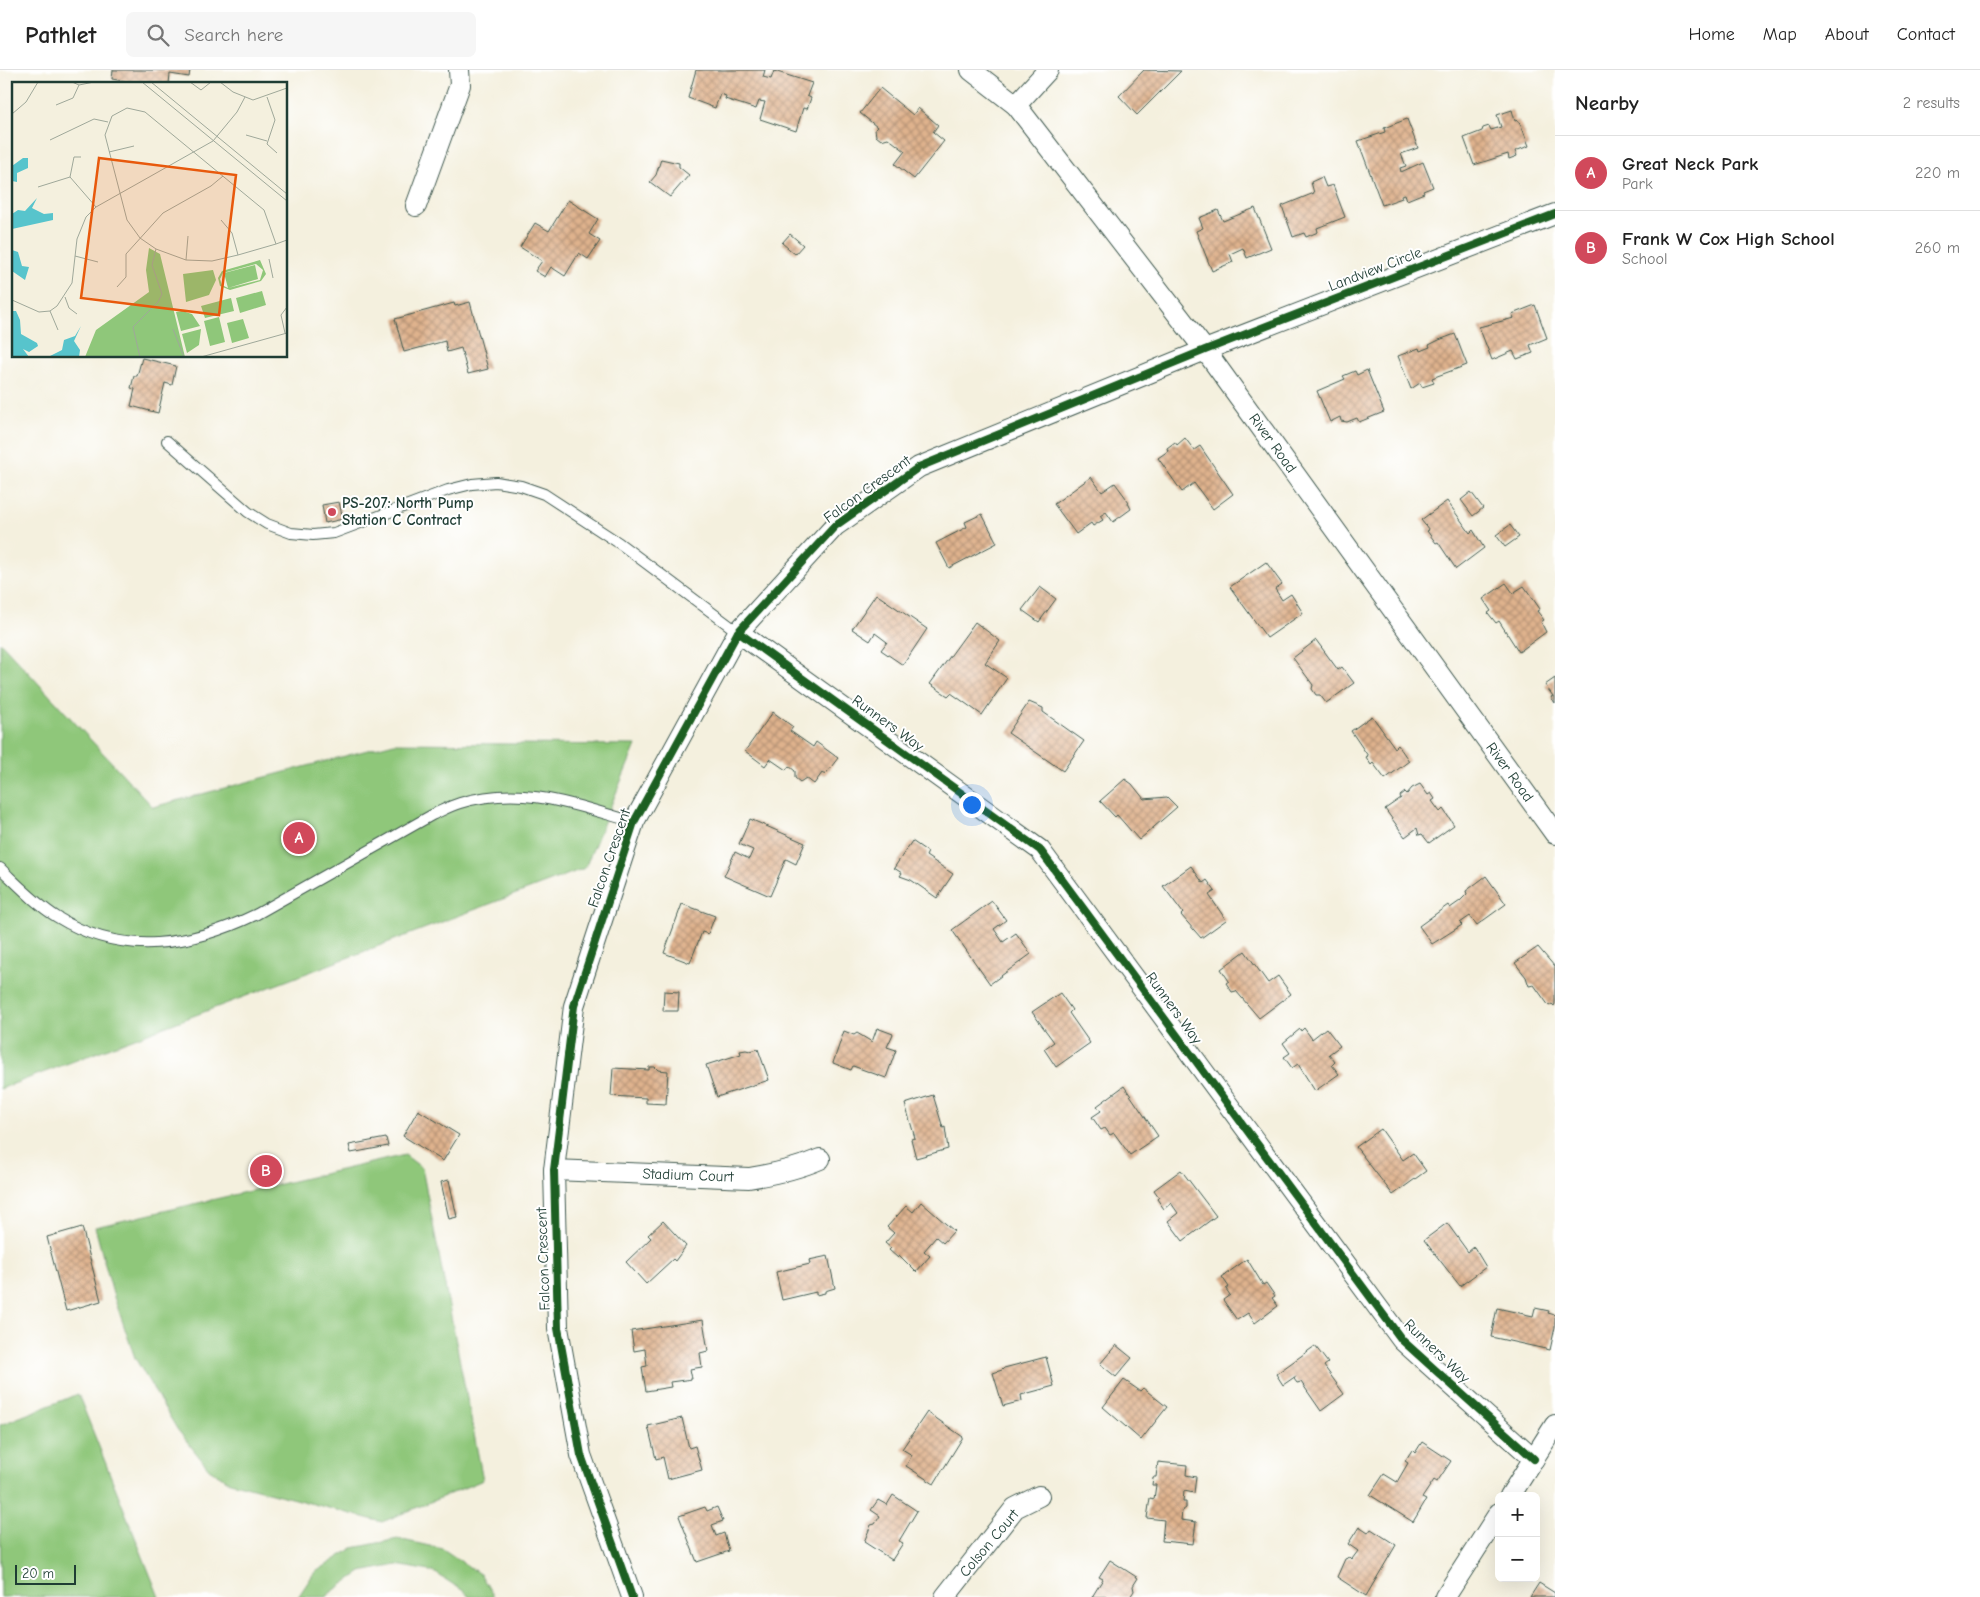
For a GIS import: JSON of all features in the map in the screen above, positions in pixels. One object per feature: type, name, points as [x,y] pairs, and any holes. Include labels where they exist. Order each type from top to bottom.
[{"type":"street","points":[[416,206],[460,85],[459,70]]},
{"type":"street","name":"River Road","points":[[971,70],[1016,105],[1206,350],[1555,834]]},
{"type":"street","points":[[1016,105],[1048,70]]},
{"type":"street","name":"Landview Circle","points":[[1206,350],[1555,214]]},
{"type":"street","name":"Falcon Crescent","points":[[632,1597],[580,1455],[558,1328],[554,1170],[574,1006],[634,822],[738,632],[835,526],[919,467],[1206,350]]},
{"type":"street","name":"Runners Way","points":[[738,632],[1040,850],[1402,1340],[1534,1459]]},
{"type":"street","name":"Stadium Court","points":[[554,1170],[749,1178],[777,1174],[820,1159]]},
{"type":"street","points":[[1513,1492],[1555,1425]]},
{"type":"street","name":"Colson Court","points":[[945,1597],[1015,1508],[1039,1496]]},
{"type":"street","points":[[1445,1597],[1495,1519]]},
{"type":"lane","points":[[167,441],[248,512],[267,524],[291,533],[312,536],[334,533],[448,490],[472,484],[496,482],[521,486],[544,494],[619,544],[738,632]]},
{"type":"lane","points":[[0,868],[33,900],[58,918],[85,931],[121,941],[151,944],[190,940],[228,928],[432,815],[459,803],[489,797],[519,795],[549,798],[634,822]]},
{"type":"green space","points":[[0,642],[153,807],[394,743],[636,745],[585,868],[0,1089]]},
{"type":"green space","points":[[405,1155],[422,1168],[483,1480],[382,1522],[230,1482],[209,1469],[177,1429],[135,1358],[113,1294],[95,1227]]},
{"type":"green space","points":[[78,1394],[159,1597],[1,1597],[0,1425]]},
{"type":"green space","points":[[398,1539],[443,1549],[481,1575],[494,1597],[469,1597],[465,1592],[434,1572],[397,1565],[361,1572],[327,1597],[298,1597],[314,1573],[353,1548]]},
{"type":"building","points":[[113,70],[190,70],[189,77],[170,74],[169,82],[129,82],[112,79]]},
{"type":"building","points":[[696,70],[765,70],[763,77],[771,79],[774,71],[812,83],[807,96],[811,98],[807,109],[803,108],[796,131],[760,119],[765,102],[759,101],[756,109],[725,99],[726,96],[720,94],[715,108],[688,98]]},
{"type":"building","points":[[1144,70],[1181,71],[1137,115],[1119,96]]},
{"type":"building","points":[[880,88],[913,115],[918,108],[938,125],[933,132],[944,141],[914,179],[895,164],[905,151],[888,138],[881,140],[876,136],[875,129],[877,127],[860,113]]},
{"type":"building","points":[[1512,110],[1515,121],[1518,120],[1521,125],[1529,146],[1515,151],[1517,156],[1509,159],[1508,154],[1474,165],[1464,138],[1489,126],[1491,130],[1501,127],[1497,115]]},
{"type":"building","points":[[1407,119],[1418,148],[1401,154],[1406,166],[1400,168],[1401,172],[1423,162],[1433,187],[1407,200],[1405,194],[1401,195],[1402,198],[1382,205],[1358,141],[1385,132],[1384,128]]},
{"type":"building","points":[[661,159],[679,163],[679,167],[689,175],[670,197],[650,182],[656,175]]},
{"type":"building","points":[[1322,177],[1326,187],[1333,185],[1345,217],[1317,228],[1318,232],[1306,237],[1304,233],[1293,237],[1282,206],[1314,193],[1311,182]]},
{"type":"building","points":[[568,200],[598,219],[589,234],[600,241],[588,259],[579,253],[565,276],[551,267],[545,277],[535,271],[542,261],[520,247],[535,223],[549,231]]},
{"type":"building","points":[[1255,208],[1271,248],[1247,258],[1243,248],[1230,254],[1233,262],[1212,271],[1196,231],[1203,228],[1199,218],[1218,210],[1223,221]]},
{"type":"building","points":[[790,234],[803,245],[795,254],[782,243]]},
{"type":"building","points":[[470,302],[488,369],[468,374],[461,348],[447,352],[445,341],[404,352],[395,319],[454,303],[455,306]]},
{"type":"building","points":[[1535,305],[1547,338],[1530,345],[1533,353],[1517,359],[1513,351],[1492,360],[1479,327],[1514,318],[1512,314]]},
{"type":"building","points":[[1455,334],[1467,365],[1432,378],[1434,383],[1422,387],[1420,383],[1411,389],[1398,356],[1419,348],[1420,351],[1430,347],[1429,345],[1439,340]]},
{"type":"building","points":[[142,358],[176,366],[172,385],[165,383],[158,413],[131,406],[135,389],[131,388],[134,376],[137,376]]},
{"type":"building","points":[[1367,370],[1384,412],[1359,422],[1357,418],[1347,422],[1341,421],[1340,417],[1330,422],[1317,391],[1345,379],[1343,376],[1355,371],[1357,375]]},
{"type":"building","points":[[1185,438],[1194,450],[1200,446],[1233,494],[1213,509],[1194,483],[1182,492],[1158,458],[1168,451],[1167,448],[1175,442],[1177,445]]},
{"type":"building","points":[[1091,477],[1102,492],[1115,483],[1129,502],[1131,509],[1113,522],[1106,512],[1100,516],[1103,520],[1093,526],[1091,523],[1076,534],[1054,504]]},
{"type":"building","points":[[1471,492],[1483,508],[1473,516],[1461,500]]},
{"type":"building","points":[[1447,501],[1470,533],[1473,530],[1484,548],[1456,569],[1438,542],[1436,543],[1427,531],[1429,530],[1421,520]]},
{"type":"building","name":"PS-207: North Pump Station C Contract","points":[[339,502],[343,519],[325,523],[322,505]]},
{"type":"building","points":[[982,514],[997,543],[949,568],[936,543],[967,527],[965,522]]},
{"type":"building","points":[[1510,525],[1519,537],[1505,547],[1496,535]]},
{"type":"building","points":[[1266,562],[1282,584],[1275,589],[1282,600],[1291,594],[1303,613],[1267,638],[1230,587]]},
{"type":"building","points":[[1506,583],[1513,593],[1524,586],[1540,609],[1537,611],[1544,620],[1541,622],[1546,632],[1519,652],[1499,621],[1496,623],[1488,613],[1491,611],[1483,599]]},
{"type":"building","points":[[1040,587],[1056,599],[1039,622],[1022,610]]},
{"type":"building","points":[[876,594],[927,629],[903,665],[881,650],[887,642],[875,633],[870,641],[852,629]]},
{"type":"building","points":[[975,622],[1000,641],[985,663],[1007,678],[982,715],[951,693],[948,696],[930,684]]},
{"type":"building","points":[[1316,640],[1338,670],[1342,667],[1354,683],[1326,703],[1320,695],[1316,695],[1312,689],[1313,685],[1293,658]]},
{"type":"building","points":[[1555,678],[1555,703],[1551,697],[1553,696],[1545,685]]},
{"type":"building","points":[[1029,702],[1043,708],[1043,712],[1084,741],[1063,771],[1008,733]]},
{"type":"building","points":[[773,712],[793,727],[790,731],[813,747],[816,742],[838,758],[825,775],[822,773],[814,784],[806,778],[800,782],[795,778],[795,771],[789,766],[786,770],[770,759],[765,766],[745,751]]},
{"type":"building","points":[[1372,716],[1395,748],[1398,745],[1409,761],[1385,779],[1373,763],[1371,765],[1366,757],[1368,756],[1351,731]]},
{"type":"building","points":[[1125,779],[1132,784],[1144,799],[1167,797],[1177,807],[1139,840],[1117,815],[1115,817],[1100,801]]},
{"type":"building","points":[[1420,784],[1428,795],[1431,793],[1435,799],[1432,801],[1440,812],[1443,809],[1454,825],[1429,843],[1422,834],[1419,835],[1417,828],[1405,837],[1385,809],[1401,798],[1400,796],[1405,792],[1407,794],[1412,788]]},
{"type":"building","points":[[750,819],[805,843],[796,864],[786,859],[770,896],[724,876],[735,852],[749,859],[753,850],[739,844]]},
{"type":"building","points":[[912,841],[928,852],[926,856],[953,874],[937,898],[911,880],[900,876],[902,873],[894,868]]},
{"type":"building","points":[[1191,866],[1203,883],[1207,880],[1215,891],[1209,895],[1226,920],[1201,938],[1181,915],[1183,913],[1163,886]]},
{"type":"building","points":[[1486,876],[1506,904],[1477,925],[1470,916],[1460,923],[1462,925],[1432,944],[1419,926],[1448,905],[1450,908],[1460,901],[1467,894],[1466,891]]},
{"type":"building","points":[[992,901],[1006,920],[994,929],[1003,942],[1016,933],[1031,954],[990,984],[952,930]]},
{"type":"building","points":[[682,904],[715,916],[708,934],[702,932],[690,963],[664,953]]},
{"type":"building","points":[[1538,947],[1555,967],[1554,1006],[1552,1004],[1549,1006],[1534,985],[1529,986],[1526,977],[1515,963]]},
{"type":"building","points":[[1245,951],[1268,983],[1278,976],[1291,994],[1259,1018],[1236,991],[1232,992],[1226,983],[1229,981],[1221,969]]},
{"type":"building","points":[[664,991],[679,992],[678,1011],[663,1011]]},
{"type":"building","points":[[1060,993],[1072,1010],[1069,1013],[1090,1043],[1056,1067],[1044,1049],[1054,1042],[1032,1012]]},
{"type":"building","points":[[877,1028],[893,1034],[887,1047],[896,1050],[886,1078],[853,1066],[851,1070],[833,1063],[844,1031],[854,1035],[857,1033],[872,1042]]},
{"type":"building","points":[[1304,1028],[1312,1039],[1326,1028],[1340,1046],[1329,1054],[1335,1062],[1332,1065],[1339,1074],[1315,1091],[1298,1064],[1292,1068],[1284,1057],[1290,1053],[1283,1043],[1300,1029],[1301,1031]]},
{"type":"building","points":[[758,1049],[769,1080],[717,1097],[706,1065],[741,1054],[740,1051]]},
{"type":"building","points":[[649,1067],[668,1071],[666,1104],[646,1103],[646,1098],[611,1096],[613,1068],[649,1070]]},
{"type":"building","points":[[1124,1086],[1158,1136],[1130,1155],[1114,1133],[1110,1135],[1105,1128],[1101,1130],[1092,1117],[1101,1111],[1097,1106]]},
{"type":"building","points":[[933,1095],[943,1128],[945,1127],[948,1149],[916,1158],[911,1139],[915,1138],[905,1104]]},
{"type":"building","points":[[418,1110],[459,1135],[443,1161],[403,1136]]},
{"type":"building","points":[[1381,1129],[1403,1160],[1413,1153],[1426,1171],[1393,1195],[1356,1147]]},
{"type":"building","points":[[386,1138],[388,1146],[351,1153],[349,1145]]},
{"type":"building","points":[[1181,1170],[1216,1216],[1183,1241],[1168,1221],[1178,1213],[1171,1203],[1164,1209],[1157,1199],[1159,1197],[1154,1190]]},
{"type":"building","points":[[449,1180],[457,1217],[449,1219],[441,1182]]},
{"type":"building","points":[[921,1202],[954,1231],[943,1243],[936,1237],[924,1251],[930,1256],[916,1272],[900,1256],[898,1258],[889,1250],[891,1248],[885,1243],[894,1233],[887,1227],[906,1206],[913,1212]]},
{"type":"building","points":[[663,1221],[686,1246],[675,1261],[673,1259],[646,1284],[626,1262],[651,1238],[648,1235]]},
{"type":"building","points":[[1447,1223],[1468,1252],[1474,1247],[1486,1267],[1460,1286],[1424,1240]]},
{"type":"building","points":[[82,1227],[101,1301],[66,1311],[47,1237]]},
{"type":"building","points":[[828,1256],[835,1288],[825,1291],[825,1293],[816,1295],[816,1292],[782,1300],[776,1272],[810,1264],[809,1260]]},
{"type":"building","points":[[1247,1259],[1263,1285],[1266,1283],[1275,1296],[1272,1298],[1278,1306],[1255,1323],[1248,1313],[1237,1320],[1223,1300],[1230,1295],[1226,1289],[1229,1287],[1222,1277]]},
{"type":"building","points":[[1497,1308],[1533,1316],[1535,1308],[1549,1311],[1548,1313],[1555,1315],[1555,1327],[1550,1350],[1491,1337]]},
{"type":"building","points":[[703,1320],[708,1351],[700,1353],[702,1367],[690,1369],[692,1379],[670,1382],[671,1387],[646,1391],[642,1367],[647,1366],[645,1349],[634,1351],[631,1331]]},
{"type":"building","points":[[1116,1345],[1132,1358],[1116,1377],[1100,1364]]},
{"type":"building","points":[[1315,1346],[1328,1363],[1324,1366],[1344,1394],[1321,1411],[1301,1382],[1297,1383],[1294,1379],[1296,1376],[1283,1385],[1276,1374]]},
{"type":"building","points":[[1046,1357],[1054,1386],[1021,1395],[1022,1401],[1003,1406],[993,1373],[1004,1368]]},
{"type":"building","points":[[1124,1380],[1140,1391],[1143,1388],[1167,1407],[1141,1440],[1103,1407]]},
{"type":"building","points":[[927,1412],[963,1437],[934,1484],[906,1466],[912,1455],[902,1449]]},
{"type":"building","points":[[682,1418],[689,1448],[695,1446],[702,1470],[668,1479],[663,1457],[656,1459],[648,1426]]},
{"type":"building","points":[[1422,1442],[1451,1461],[1437,1482],[1434,1480],[1422,1498],[1426,1500],[1413,1522],[1370,1495],[1384,1474],[1397,1482],[1408,1463],[1405,1461],[1412,1450],[1415,1453]]},
{"type":"building","points":[[1158,1462],[1187,1465],[1186,1475],[1196,1477],[1194,1493],[1184,1491],[1183,1502],[1186,1502],[1186,1508],[1182,1511],[1181,1520],[1196,1522],[1193,1544],[1162,1541],[1164,1520],[1147,1518],[1150,1498],[1154,1499],[1156,1485],[1152,1485],[1153,1477],[1156,1477]]},
{"type":"building","points":[[893,1495],[917,1511],[899,1541],[903,1543],[892,1560],[864,1542],[871,1525],[875,1524],[880,1516],[871,1510],[878,1500],[887,1505]]},
{"type":"building","points":[[705,1507],[707,1511],[717,1507],[723,1521],[712,1525],[716,1536],[724,1533],[729,1551],[697,1562],[679,1516]]},
{"type":"building","points":[[1359,1527],[1368,1533],[1371,1529],[1396,1545],[1366,1596],[1337,1577],[1345,1559],[1350,1557],[1352,1559],[1358,1551],[1348,1544]]},
{"type":"building","points":[[1110,1560],[1138,1578],[1133,1586],[1134,1591],[1130,1597],[1092,1597],[1103,1579],[1099,1577]]},
{"type":"building","points":[[1539,1583],[1555,1593],[1555,1597],[1530,1597]]},
{"type":"cycle path","points":[[632,1597],[581,1455],[558,1328],[554,1170],[574,1006],[634,822],[738,632],[835,526],[919,467],[1205,350],[1555,214]]},
{"type":"cycle path","points":[[738,632],[1040,850],[1402,1340],[1534,1459]]},
{"type":"place","name":"PS-207: North Pump Station C Contract","points":[[332,512]]},
{"type":"place","name":"Great Neck Park","points":[[299,838]]},
{"type":"place","name":"Frank W Cox High School","points":[[266,1171]]}]
